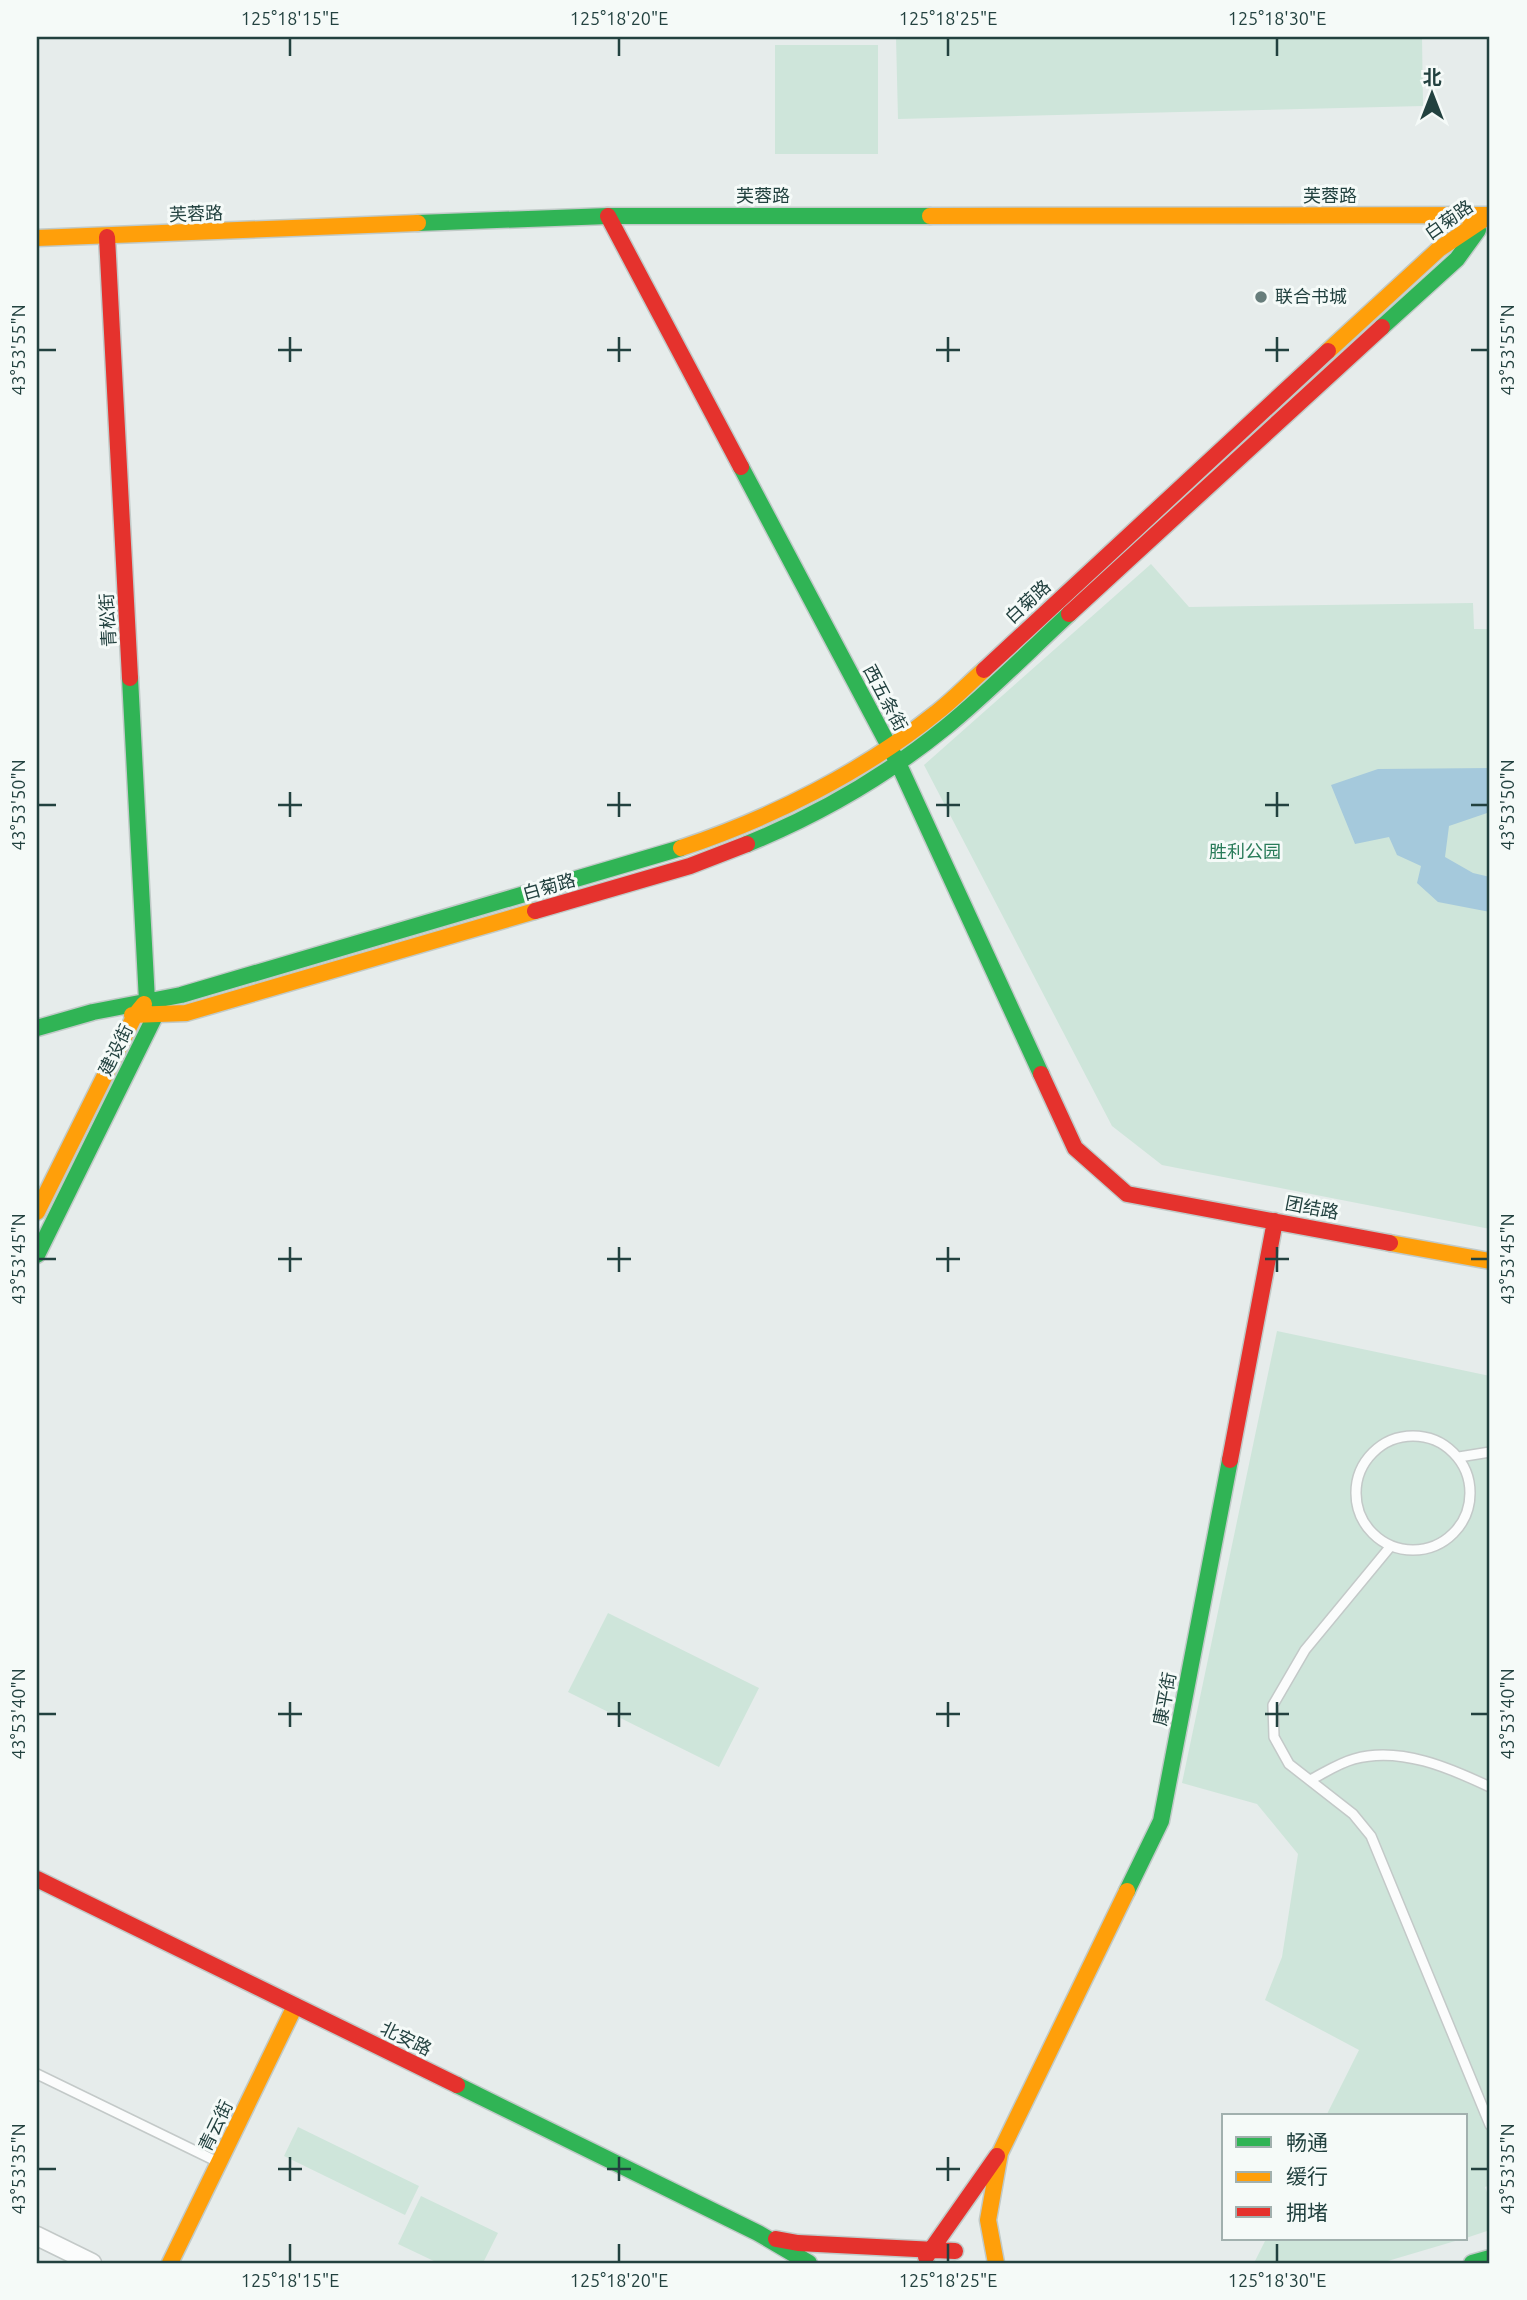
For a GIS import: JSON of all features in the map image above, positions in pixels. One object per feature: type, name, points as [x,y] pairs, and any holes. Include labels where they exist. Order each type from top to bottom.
[{"type":"main road","name":"芙蓉路","points":[[37,238],[608,216],[1490,214]]},
{"type":"main road","name":"白菊路","points":[[37,1028],[93,1012],[194,991],[719,835],[765,816],[890,747],[937,713],[1439,249],[1490,214]]},
{"type":"main road","name":"白菊路","points":[[93,1012],[155,1016],[186,1013],[712,858],[762,840],[899,765],[947,726],[1457,259],[1490,214]]},
{"type":"main road","name":"西五条街","points":[[608,216],[890,747],[1075,1148],[1127,1194]]},
{"type":"main road","name":"青松街","points":[[107,237],[147,1001]]},
{"type":"main road","name":"建设街","points":[[37,1212],[135,1015],[147,1001],[155,1016],[37,1255]]},
{"type":"main road","name":"团结路","points":[[1127,1194],[1490,1261]]},
{"type":"main road","name":"康平街","points":[[1000,2153],[1161,1821],[1275,1221]]},
{"type":"main road","name":"北安路","points":[[37,1879],[758,2233]]},
{"type":"main road","name":"青云街","points":[[170,2263],[295,2006]]},
{"type":"main road","points":[[922,2263],[947,2234],[976,2179],[1000,2153]]},
{"type":"main road","points":[[996,2263],[988,2237],[986,2208],[1000,2153]]},
{"type":"main road","points":[[854,2246],[882,2243],[925,2231],[964,2206]]},
{"type":"main road","points":[[758,2233],[799,2243],[967,2252],[996,2263]]},
{"type":"main road","points":[[758,2233],[808,2263]]},
{"type":"main road","points":[[922,2263],[941,2253],[967,2252]]},
{"type":"main road","points":[[1472,2263],[1490,2258]]},
{"type":"street","points":[[37,2236],[92,2263]]},
{"type":"lane","points":[[1407,1435],[1436,1441],[1459,1457],[1468,1476],[1471,1496],[1466,1517],[1454,1534],[1438,1545],[1418,1551],[1391,1547],[1368,1531],[1358,1514],[1354,1494],[1362,1465],[1381,1444],[1407,1435]]},
{"type":"lane","points":[[1459,1457],[1490,1452]]},
{"type":"lane","points":[[1391,1547],[1306,1650],[1273,1705],[1275,1737],[1289,1764],[1353,1814],[1371,1836],[1490,2125]]},
{"type":"lane","points":[[1310,1780],[1355,1759],[1392,1755],[1428,1762],[1490,1787]]},
{"type":"lane","points":[[37,2074],[219,2162]]},
{"type":"green space","points":[[896,37],[1422,37],[1423,106],[898,119]]},
{"type":"green space","points":[[775,45],[878,45],[878,154],[775,154]]},
{"type":"green space","name":"胜利公园","points":[[1151,564],[1189,607],[1473,603],[1474,629],[1490,629],[1490,1229],[1162,1165],[1112,1126],[924,765]]},
{"type":"green space","points":[[1277,1331],[1490,1376],[1490,2185],[1485,2187],[1490,2200],[1490,2230],[1468,2237],[1468,2114],[1327,2114],[1359,2050],[1265,2000],[1282,1957],[1298,1854],[1257,1804],[1182,1783]]},
{"type":"green space","points":[[608,1613],[759,1688],[719,1767],[568,1692]]},
{"type":"green space","points":[[298,2127],[419,2186],[405,2215],[284,2156]]},
{"type":"green space","points":[[421,2196],[498,2233],[483,2263],[438,2263],[398,2244]]},
{"type":"green space","points":[[1266,2240],[1459,2240],[1381,2263],[1254,2263]]},
{"type":"water","points":[[1490,768],[1490,812],[1449,826],[1445,857],[1473,873],[1490,877],[1490,912],[1438,902],[1417,883],[1421,866],[1397,855],[1389,837],[1355,844],[1331,785],[1378,769]]},
{"type":"traffic: fast","points":[[418,223],[608,216],[930,216]]},
{"type":"traffic: fast","points":[[1382,327],[1457,259],[1478,230]]},
{"type":"traffic: fast","points":[[741,467],[899,765],[1041,1074]]},
{"type":"traffic: fast","points":[[747,844],[851,793],[923,745],[962,714],[1069,614]]},
{"type":"traffic: fast","points":[[37,1255],[155,1016],[147,1001],[130,678]]},
{"type":"traffic: fast","points":[[37,1028],[93,1012],[181,995],[681,848]]},
{"type":"traffic: fast","points":[[1127,1891],[1161,1821],[1230,1460]]},
{"type":"traffic: fast","points":[[457,2085],[758,2233],[809,2263]]},
{"type":"traffic: fast","points":[[1472,2263],[1490,2258]]},
{"type":"traffic: slow","points":[[930,216],[1490,215]]},
{"type":"traffic: slow","points":[[1328,351],[1439,249],[1490,215]]},
{"type":"traffic: slow","points":[[37,238],[418,223]]},
{"type":"traffic: slow","points":[[681,848],[749,823],[847,774],[908,735],[984,670]]},
{"type":"traffic: slow","points":[[132,1015],[186,1013],[535,911]]},
{"type":"traffic: slow","points":[[37,1212],[135,1015],[144,1004]]},
{"type":"traffic: slow","points":[[1390,1243],[1490,1261]]},
{"type":"traffic: slow","points":[[996,2263],[988,2220],[1000,2153],[1127,1891]]},
{"type":"traffic: slow","points":[[170,2263],[295,2006]]},
{"type":"traffic: jam","points":[[608,216],[741,467]]},
{"type":"traffic: jam","points":[[107,237],[130,678]]},
{"type":"traffic: jam","points":[[1069,614],[1382,327]]},
{"type":"traffic: jam","points":[[984,670],[1328,351]]},
{"type":"traffic: jam","points":[[535,911],[690,866],[747,844]]},
{"type":"traffic: jam","points":[[1041,1074],[1075,1148],[1127,1194],[1390,1243]]},
{"type":"traffic: jam","points":[[1230,1460],[1275,1221]]},
{"type":"traffic: jam","points":[[37,1879],[457,2085]]},
{"type":"traffic: jam","points":[[926,2257],[997,2156]]},
{"type":"traffic: jam","points":[[776,2239],[798,2243],[955,2251]]},
{"type":"place","name":"联合书城","points":[[1261,297]]}]
